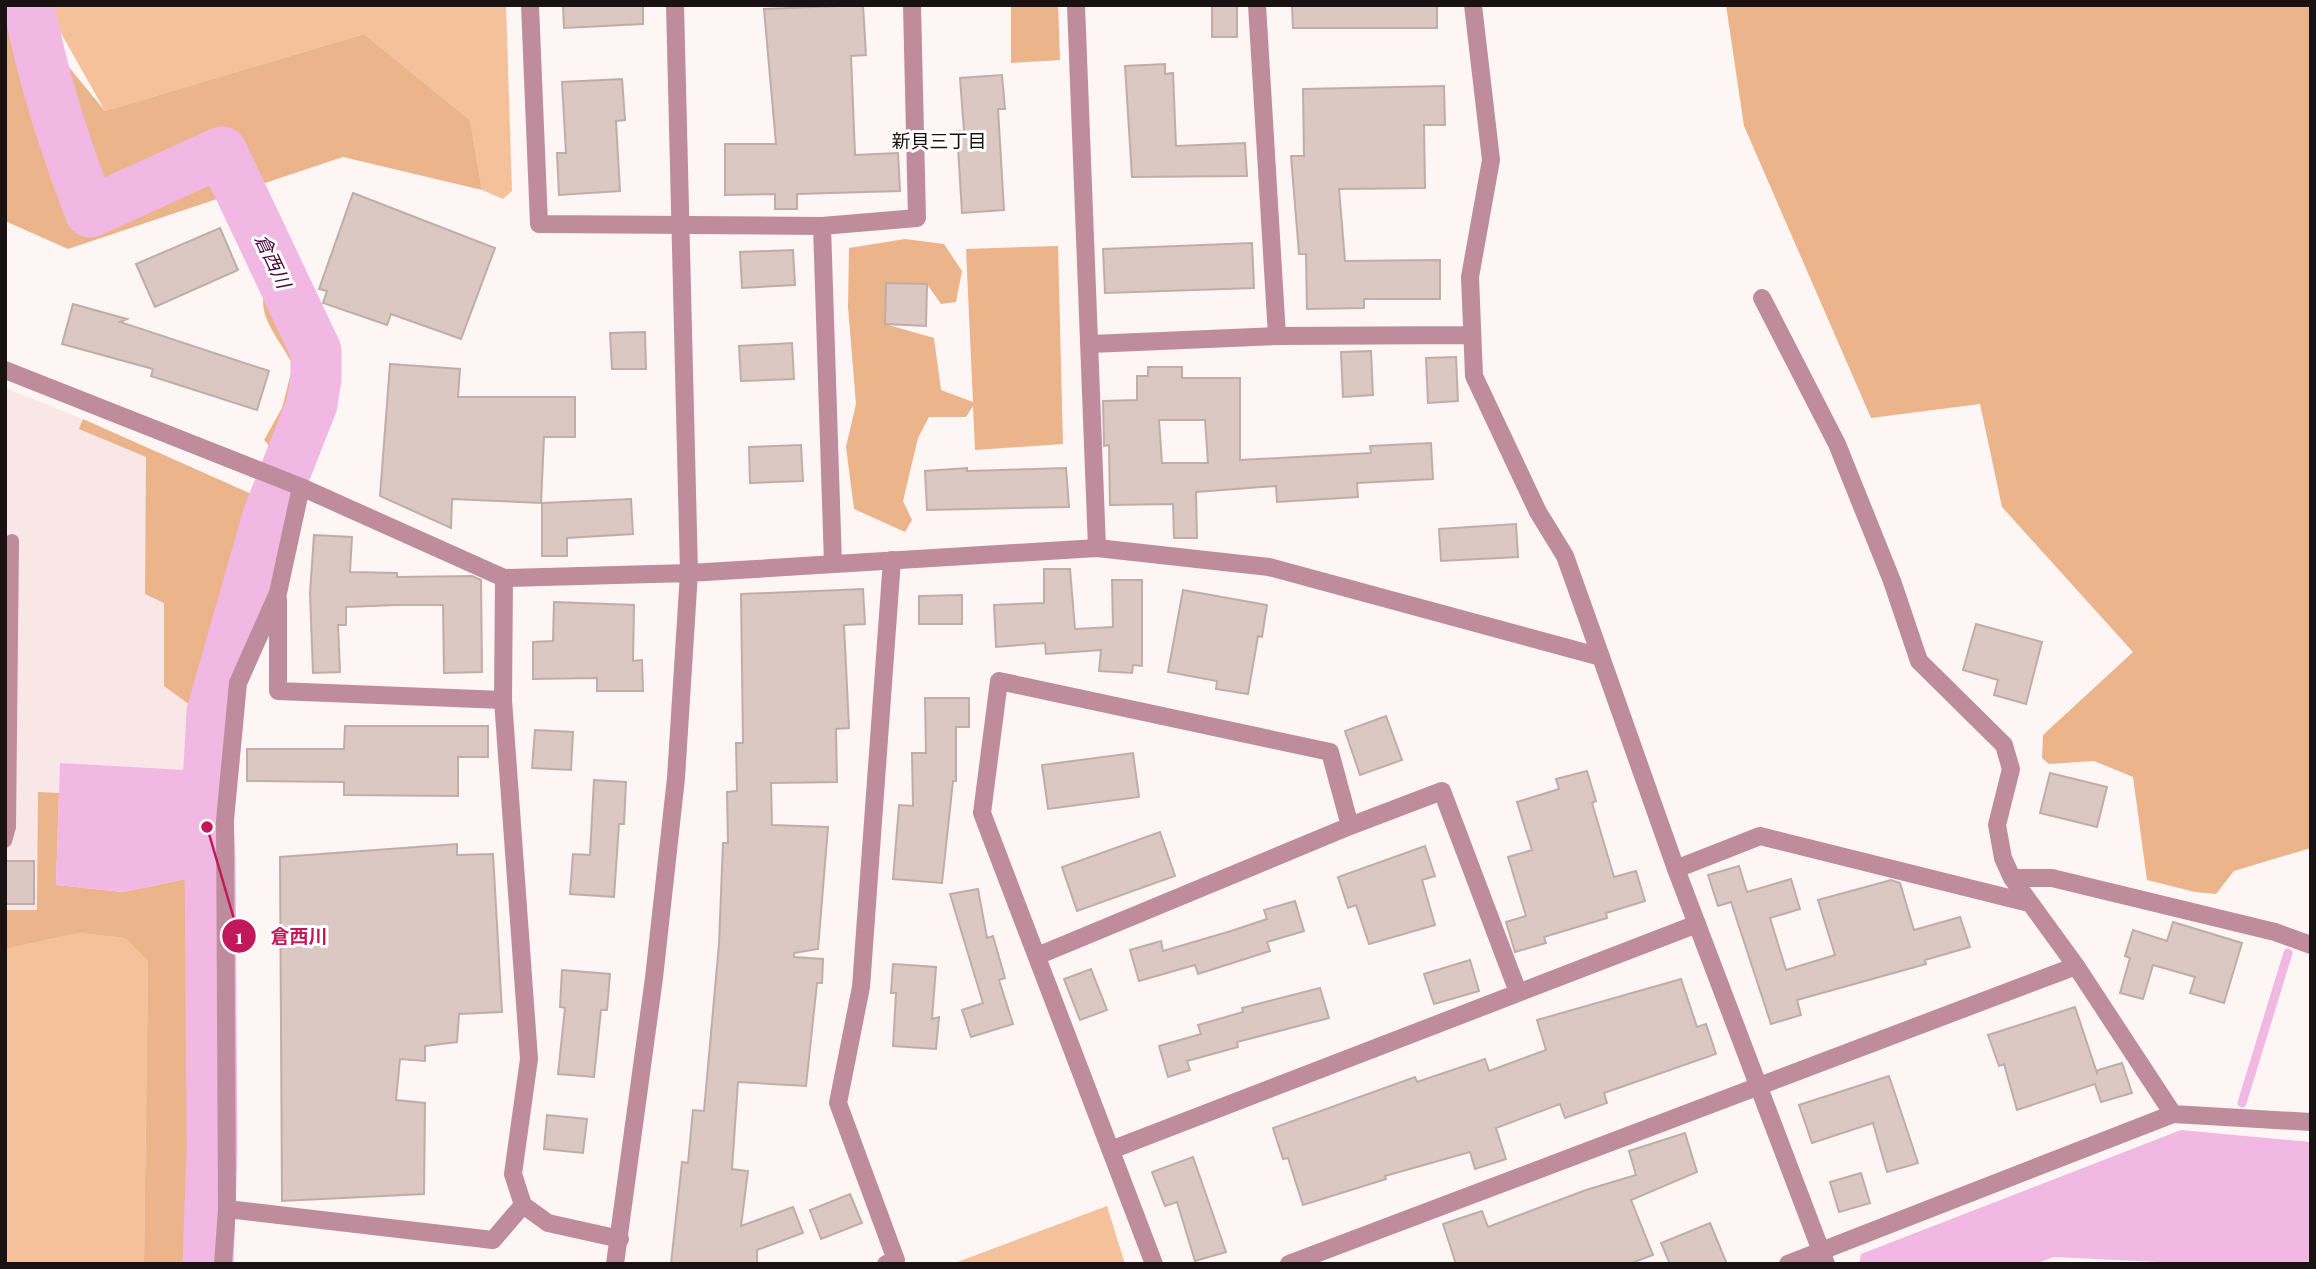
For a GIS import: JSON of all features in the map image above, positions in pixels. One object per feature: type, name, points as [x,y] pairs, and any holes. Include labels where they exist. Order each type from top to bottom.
[{"type":"street","points":[[530,5],[539,224],[822,226],[917,218],[912,5]]},
{"type":"street","points":[[615,1264],[654,978],[676,778],[689,573],[675,5]]},
{"type":"street","points":[[1076,5],[1097,548]]},
{"type":"street","points":[[1257,5],[1277,336]]},
{"type":"street","points":[[1473,5],[1491,160],[1469,277],[1474,376],[1538,512],[1565,556],[1676,870],[1824,1258]]},
{"type":"street","points":[[822,226],[833,564]]},
{"type":"street","points":[[1762,298],[1837,444],[1892,581],[1919,661],[2004,745],[2011,769],[1997,825],[2003,858],[2012,877],[2076,967],[2173,1114]]},
{"type":"street","points":[[1090,344],[1277,336],[1471,335]]},
{"type":"street","points":[[5,370],[301,487],[504,578],[689,573],[1097,548],[1269,567],[1601,657]]},
{"type":"street","points":[[223,1264],[226,1209],[225,820],[238,683],[278,593],[301,487]]},
{"type":"street","points":[[886,1264],[896,1260],[838,1103],[861,987],[892,560]]},
{"type":"street","points":[[504,578],[503,700],[530,1059],[513,1174],[523,1205],[548,1223],[620,1239]]},
{"type":"street","points":[[278,593],[278,691],[503,700]]},
{"type":"street","points":[[1154,1264],[982,813],[999,681],[1330,752],[1350,826]]},
{"type":"street","points":[[1037,956],[1441,791],[1518,992]]},
{"type":"street","points":[[1676,870],[1760,836],[2029,903]]},
{"type":"street","points":[[2012,877],[2052,878],[2076,883],[2275,932],[2311,945]]},
{"type":"street","points":[[1111,1150],[1696,924]]},
{"type":"street","points":[[1289,1264],[2076,967]]},
{"type":"street","points":[[1788,1264],[1824,1258],[2173,1114],[2311,1122]]},
{"type":"street","points":[[226,1209],[494,1240],[523,1205]]},
{"type":"lane","points":[[5,841],[9,827],[12,541]]},
{"type":"shaded area","points":[[5,5],[18,5],[105,111],[364,34],[470,120],[482,190],[343,157],[68,249],[5,221]]},
{"type":"shaded area","points":[[45,5],[506,5],[512,191],[503,199],[482,190],[470,120],[364,34],[105,111]]},
{"type":"shaded area","points":[[1011,5],[1058,5],[1060,60],[1011,63]]},
{"type":"shaded area","points":[[1726,5],[2311,5],[2311,848],[2234,871],[2216,894],[2195,892],[2147,880],[2133,777],[2094,761],[2049,764],[2042,758],[2043,735],[2133,652],[2002,507],[1980,404],[1871,418],[1744,126]]},
{"type":"shaded area","points":[[905,239],[944,244],[962,271],[956,302],[941,304],[927,284],[885,324],[934,338],[941,390],[973,402],[966,249],[1058,246],[1063,444],[975,450],[973,406],[966,417],[929,417],[918,438],[903,501],[912,520],[905,532],[854,509],[846,447],[856,404],[848,307],[849,248]]},
{"type":"shaded area","points":[[277,271],[306,302],[316,378],[308,417],[275,453],[264,440],[282,408],[293,365],[271,329],[263,307],[268,284]]},
{"type":"shaded area","points":[[5,388],[83,419],[265,500],[225,632],[205,716],[196,1264],[5,1264]]},
{"type":"shaded area","points":[[83,419],[265,500],[225,632],[205,716],[164,686],[164,603],[145,594],[146,457],[79,429]]},
{"type":"shaded area","points":[[60,763],[202,771],[201,876],[123,892],[56,885]]},
{"type":"shaded area","points":[[38,792],[59,793],[56,885],[123,892],[201,876],[196,1264],[144,1264],[148,961],[125,938],[79,933],[5,949],[5,910],[37,910]]},
{"type":"shaded area","points":[[79,933],[125,938],[148,961],[144,1264],[5,1264],[5,949]]},
{"type":"shaded area","points":[[2181,1130],[2311,1142],[2311,1264],[2201,1264],[2054,1257],[2035,1264],[1859,1264],[1861,1254]]},
{"type":"shaded area","points":[[1107,1206],[1125,1264],[952,1264]]},
{"type":"building","points":[[563,5],[643,5],[643,24],[564,28]]},
{"type":"building","points":[[863,5],[866,55],[851,56],[855,155],[898,153],[900,191],[797,194],[797,209],[775,209],[775,194],[725,195],[725,144],[776,144],[764,9]]},
{"type":"building","points":[[1212,5],[1237,5],[1237,37],[1212,37]]},
{"type":"building","points":[[1292,5],[1437,5],[1437,28],[1293,28]]},
{"type":"building","points":[[1165,64],[1165,74],[1173,73],[1176,146],[1245,143],[1247,176],[1132,177],[1125,66]]},
{"type":"building","points":[[1002,75],[1005,109],[998,109],[1004,210],[962,213],[957,131],[964,131],[960,78]]},
{"type":"building","points":[[622,79],[625,120],[616,121],[620,191],[559,195],[557,153],[566,153],[562,82]]},
{"type":"building","points":[[1444,86],[1445,125],[1424,125],[1425,188],[1339,189],[1345,261],[1440,260],[1440,299],[1364,299],[1364,308],[1307,309],[1306,254],[1299,254],[1291,156],[1304,156],[1303,89]]},
{"type":"building","points":[[353,193],[495,248],[461,339],[391,314],[387,325],[323,303],[327,291],[319,289]]},
{"type":"building","points":[[220,228],[238,270],[155,307],[136,264]]},
{"type":"building","points":[[1252,243],[1254,288],[1105,293],[1103,249]]},
{"type":"building","points":[[793,250],[795,285],[742,288],[740,252]]},
{"type":"building","points":[[886,283],[927,284],[926,326],[885,324]]},
{"type":"building","points":[[73,304],[127,319],[120,322],[269,371],[257,410],[151,376],[153,369],[62,344]]},
{"type":"building","points":[[645,332],[646,369],[612,369],[610,333]]},
{"type":"building","points":[[792,343],[794,379],[741,381],[739,346]]},
{"type":"building","points":[[1371,351],[1373,395],[1343,397],[1341,352]]},
{"type":"building","points":[[1456,357],[1458,401],[1428,403],[1426,358]]},
{"type":"building","points":[[390,364],[460,369],[458,397],[575,397],[575,437],[544,437],[541,503],[452,499],[451,528],[380,496]]},
{"type":"building","points":[[1148,367],[1182,367],[1182,378],[1240,378],[1240,460],[1371,453],[1370,446],[1431,443],[1433,479],[1357,483],[1358,497],[1277,502],[1276,486],[1196,492],[1197,538],[1174,538],[1173,504],[1110,505],[1109,445],[1104,446],[1103,401],[1137,400],[1137,376],[1148,376]],"holes":[[[1159,420],[1205,420],[1208,463],[1162,463]]]},
{"type":"building","points":[[801,445],[803,481],[750,483],[749,447]]},
{"type":"building","points":[[967,468],[967,471],[1066,468],[1069,507],[927,510],[925,471]]},
{"type":"building","points":[[631,499],[633,534],[567,538],[567,556],[542,556],[542,503]]},
{"type":"building","points":[[1516,524],[1518,557],[1441,561],[1439,529]]},
{"type":"building","points":[[314,535],[352,537],[350,572],[397,573],[397,577],[472,576],[481,580],[482,672],[444,673],[443,605],[396,605],[346,607],[346,625],[338,625],[340,672],[313,673],[310,593]]},
{"type":"building","points":[[1044,569],[1070,569],[1075,629],[1113,627],[1112,580],[1142,580],[1142,666],[1133,665],[1132,673],[1099,671],[1101,650],[1046,654],[1045,643],[996,647],[994,605],[1044,603]]},
{"type":"building","points":[[863,589],[865,624],[844,625],[849,728],[836,729],[837,782],[771,783],[772,825],[828,827],[818,949],[794,953],[794,957],[823,959],[822,983],[817,983],[806,1086],[738,1082],[732,1169],[748,1171],[741,1226],[793,1207],[803,1233],[757,1250],[757,1264],[671,1264],[682,1162],[688,1163],[693,1110],[704,1111],[719,944],[723,843],[728,843],[727,792],[737,791],[736,743],[743,743],[741,594]]},
{"type":"building","points":[[1183,590],[1267,605],[1262,637],[1258,636],[1248,694],[1216,689],[1217,681],[1168,672]]},
{"type":"building","points":[[962,595],[962,624],[919,624],[919,596]]},
{"type":"building","points":[[554,602],[634,605],[633,661],[642,660],[643,691],[597,691],[597,678],[533,679],[533,642],[553,641]]},
{"type":"building","points":[[1976,624],[2042,642],[2026,704],[1994,695],[1998,680],[1963,670]]},
{"type":"building","points":[[925,698],[969,698],[969,727],[956,727],[956,781],[953,781],[942,883],[893,879],[899,805],[913,806],[912,753],[926,753]]},
{"type":"building","points":[[1386,716],[1402,760],[1360,775],[1345,731]]},
{"type":"building","points":[[345,726],[488,726],[488,757],[458,757],[458,796],[344,795],[344,782],[247,781],[247,749],[344,749]]},
{"type":"building","points":[[535,730],[573,732],[571,770],[532,768]]},
{"type":"building","points":[[1133,753],[1139,797],[1048,809],[1042,765]]},
{"type":"building","points":[[1587,771],[1596,801],[1592,803],[1614,877],[1636,871],[1645,901],[1606,913],[1607,918],[1544,937],[1546,943],[1515,952],[1506,922],[1526,916],[1508,857],[1532,850],[1517,802],[1559,789],[1556,779]]},
{"type":"building","points":[[2050,773],[2107,787],[2097,827],[2040,813]]},
{"type":"building","points":[[594,780],[626,782],[624,824],[619,824],[614,897],[570,894],[573,854],[590,855]]},
{"type":"building","points":[[1160,832],[1175,876],[1077,911],[1062,867]]},
{"type":"building","points":[[457,844],[457,855],[493,854],[502,1012],[459,1014],[457,1042],[425,1046],[425,1061],[400,1059],[396,1100],[425,1103],[424,1194],[282,1201],[280,857]]},
{"type":"building","points":[[1425,846],[1435,876],[1422,880],[1435,925],[1369,944],[1356,905],[1348,908],[1338,877]]},
{"type":"building","points":[[5,861],[34,861],[34,904],[5,904]]},
{"type":"building","points":[[1739,866],[1747,892],[1791,879],[1800,909],[1770,918],[1786,970],[1835,955],[1818,900],[1891,880],[1900,883],[1914,930],[1960,917],[1970,947],[1925,960],[1926,964],[1797,1000],[1801,1015],[1771,1024],[1731,902],[1718,906],[1708,875]]},
{"type":"building","points":[[978,889],[987,938],[993,936],[1005,978],[999,980],[1013,1024],[971,1037],[962,1010],[983,1003],[950,894]]},
{"type":"building","points":[[1295,901],[1304,931],[1267,942],[1270,951],[1198,974],[1195,965],[1139,981],[1130,950],[1161,941],[1163,951],[1231,931],[1267,919],[1264,910]]},
{"type":"building","points":[[2173,922],[2242,943],[2224,1003],[2190,993],[2195,977],[2153,965],[2143,999],[2120,993],[2130,958],[2125,956],[2133,930],[2167,941]]},
{"type":"building","points":[[1470,960],[1479,991],[1434,1004],[1424,974]]},
{"type":"building","points":[[893,964],[936,967],[932,1019],[939,1017],[936,1049],[893,1046],[896,993],[891,993]]},
{"type":"building","points":[[1091,969],[1107,1010],[1080,1020],[1064,979]]},
{"type":"building","points":[[562,970],[610,974],[607,1010],[601,1010],[594,1077],[558,1074],[565,1008],[560,1007]]},
{"type":"building","points":[[1681,979],[1697,1027],[1706,1024],[1716,1054],[1604,1093],[1607,1103],[1565,1118],[1560,1104],[1496,1128],[1506,1159],[1475,1169],[1470,1152],[1385,1176],[1386,1179],[1303,1205],[1288,1158],[1283,1159],[1273,1128],[1415,1077],[1417,1082],[1485,1059],[1489,1071],[1546,1050],[1537,1020]]},
{"type":"building","points":[[1320,988],[1329,1018],[1237,1042],[1238,1047],[1187,1061],[1190,1070],[1168,1077],[1159,1046],[1201,1034],[1198,1025],[1243,1012],[1242,1008]]},
{"type":"building","points":[[2075,1007],[2097,1073],[2098,1070],[2122,1063],[2132,1093],[2101,1102],[2095,1084],[2017,1110],[2004,1064],[1999,1066],[1988,1035]]},
{"type":"building","points":[[1889,1076],[1918,1163],[1887,1172],[1873,1123],[1812,1143],[1799,1105]]},
{"type":"building","points":[[547,1115],[587,1119],[583,1153],[544,1149]]},
{"type":"building","points":[[1685,1133],[1697,1172],[1631,1200],[1653,1255],[1629,1264],[1456,1264],[1443,1224],[1482,1211],[1488,1227],[1586,1190],[1636,1175],[1629,1151]]},
{"type":"building","points":[[1193,1157],[1226,1252],[1195,1261],[1177,1202],[1165,1206],[1152,1172]]},
{"type":"building","points":[[1861,1173],[1870,1203],[1839,1212],[1830,1182]]},
{"type":"building","points":[[850,1194],[862,1223],[821,1239],[810,1210]]},
{"type":"building","points":[[1710,1223],[1727,1264],[1670,1264],[1661,1243]]},
{"type":"waterway","name":"倉西川","points":[[29,5],[55,110],[90,212],[222,152],[316,351],[312,404],[268,516],[212,712],[207,804],[210,857],[212,1151],[208,1264]]},
{"type":"waterway","points":[[2242,1103],[2288,953]]},
{"type":"place","name":"倉西川","points":[[207,827]]},
{"type":"district","name":"新貝三丁目","points":[[939,141]]}]
